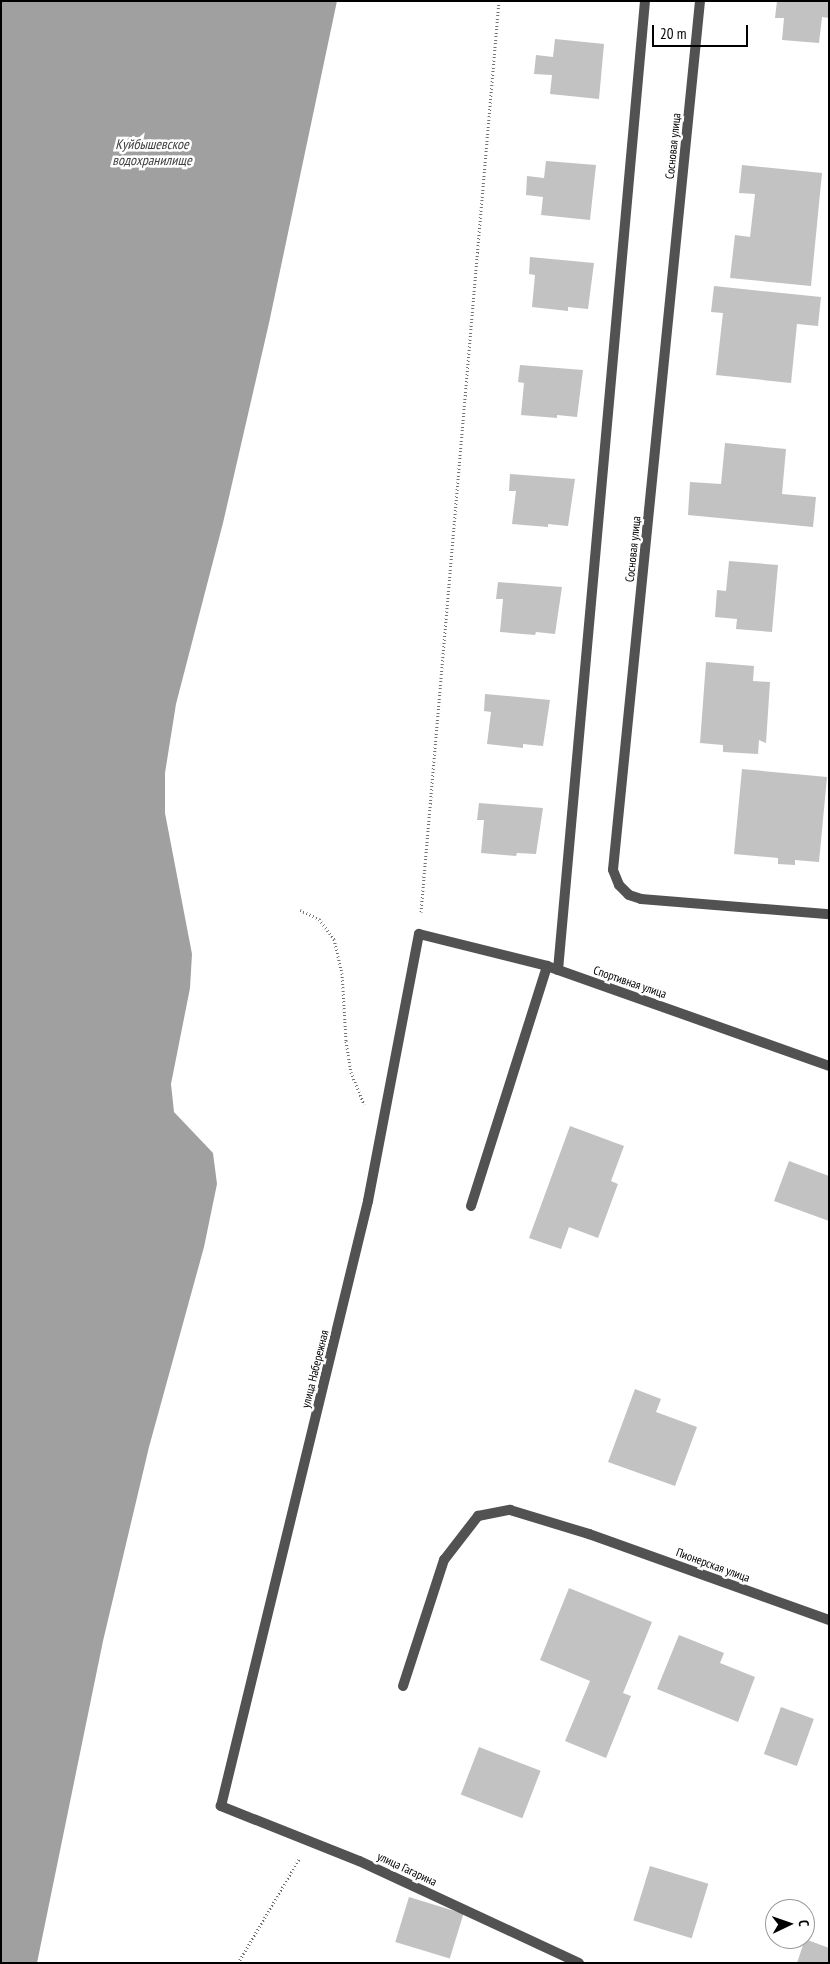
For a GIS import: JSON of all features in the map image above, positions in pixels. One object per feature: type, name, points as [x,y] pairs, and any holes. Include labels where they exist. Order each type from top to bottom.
[{"type":"street","points":[[558,970],[645,1]]},
{"type":"street","name":"Сосновая улица","points":[[700,1],[613,870],[619,885],[629,894],[641,899],[829,914]]},
{"type":"street","name":"Спортивная улица","points":[[419,934],[547,966],[829,1066]]},
{"type":"street","name":"улица Набережная","points":[[221,1806],[368,1201],[419,934]]},
{"type":"street","points":[[471,1206],[547,966]]},
{"type":"street","name":"Пионерская улица","points":[[403,1686],[444,1560],[478,1516],[510,1510],[589,1534],[829,1620]]},
{"type":"street","name":"улица Гагарина","points":[[221,1806],[359,1861],[579,1963]]},
{"type":"path","points":[[419,934],[499,1]]},
{"type":"path","points":[[300,910],[319,919],[334,939],[342,973],[346,1041],[351,1072],[364,1104],[382,1133]]},
{"type":"path","points":[[238,1963],[310,1842]]},
{"type":"water","name":"Куйбышевское водохранилище","points":[[1,1],[337,1],[269,323],[223,523],[176,704],[165,773],[165,813],[192,954],[190,988],[171,1084],[174,1112],[213,1153],[217,1184],[204,1247],[149,1447],[103,1641],[37,1963],[1,1963]]},
{"type":"building","points":[[777,1],[829,1],[829,18],[822,17],[819,43],[782,40],[784,18],[775,18]]},
{"type":"building","points":[[555,39],[604,44],[599,99],[550,94],[552,75],[534,74],[536,55],[553,57]]},
{"type":"building","points":[[546,161],[596,165],[590,220],[541,215],[543,197],[526,195],[527,176],[544,178]]},
{"type":"building","points":[[742,165],[822,173],[811,286],[730,278],[735,235],[750,237],[755,194],[739,193]]},
{"type":"building","points":[[530,257],[594,263],[588,309],[568,307],[568,311],[532,307],[535,275],[529,274]]},
{"type":"building","points":[[714,286],[821,297],[818,326],[797,324],[791,383],[716,375],[723,313],[711,312]]},
{"type":"building","points":[[520,365],[583,370],[577,417],[557,415],[557,418],[521,415],[524,383],[518,382]]},
{"type":"building","points":[[725,443],[786,449],[782,494],[816,497],[813,527],[688,515],[690,482],[721,484]]},
{"type":"building","points":[[510,474],[575,479],[568,526],[548,524],[548,527],[512,524],[516,491],[509,491]]},
{"type":"building","points":[[729,561],[778,565],[772,632],[736,629],[737,619],[715,617],[717,590],[726,591]]},
{"type":"building","points":[[498,582],[562,587],[555,634],[536,632],[535,635],[500,632],[503,599],[496,599]]},
{"type":"building","points":[[706,662],[754,666],[753,681],[770,682],[766,743],[759,740],[758,754],[723,752],[723,745],[700,743]]},
{"type":"building","points":[[485,694],[550,700],[543,746],[523,744],[523,748],[487,744],[491,712],[484,711]]},
{"type":"building","points":[[742,769],[827,777],[819,862],[795,860],[795,865],[778,864],[778,858],[734,854]]},
{"type":"building","points":[[479,803],[543,808],[536,854],[517,853],[516,856],[481,853],[484,820],[477,820]]},
{"type":"building","points":[[570,1126],[624,1146],[611,1181],[618,1184],[598,1238],[569,1227],[561,1249],[529,1238]]},
{"type":"building","points":[[789,1161],[829,1176],[829,1221],[774,1201]]},
{"type":"building","points":[[635,1389],[661,1399],[656,1412],[697,1427],[675,1486],[608,1462]]},
{"type":"building","points":[[569,1588],[652,1622],[623,1693],[631,1696],[606,1758],[565,1741],[590,1681],[540,1660]]},
{"type":"building","points":[[679,1635],[724,1653],[720,1663],[755,1677],[738,1722],[657,1689]]},
{"type":"building","points":[[781,1707],[814,1719],[797,1766],[764,1754]]},
{"type":"building","points":[[479,1747],[541,1771],[522,1818],[461,1795]]},
{"type":"building","points":[[650,1866],[708,1884],[692,1938],[633,1921]]},
{"type":"building","points":[[409,1897],[464,1914],[450,1959],[395,1942]]},
{"type":"building","points":[[815,1943],[829,1948],[829,1963],[797,1963],[802,1949],[815,1949]]}]
